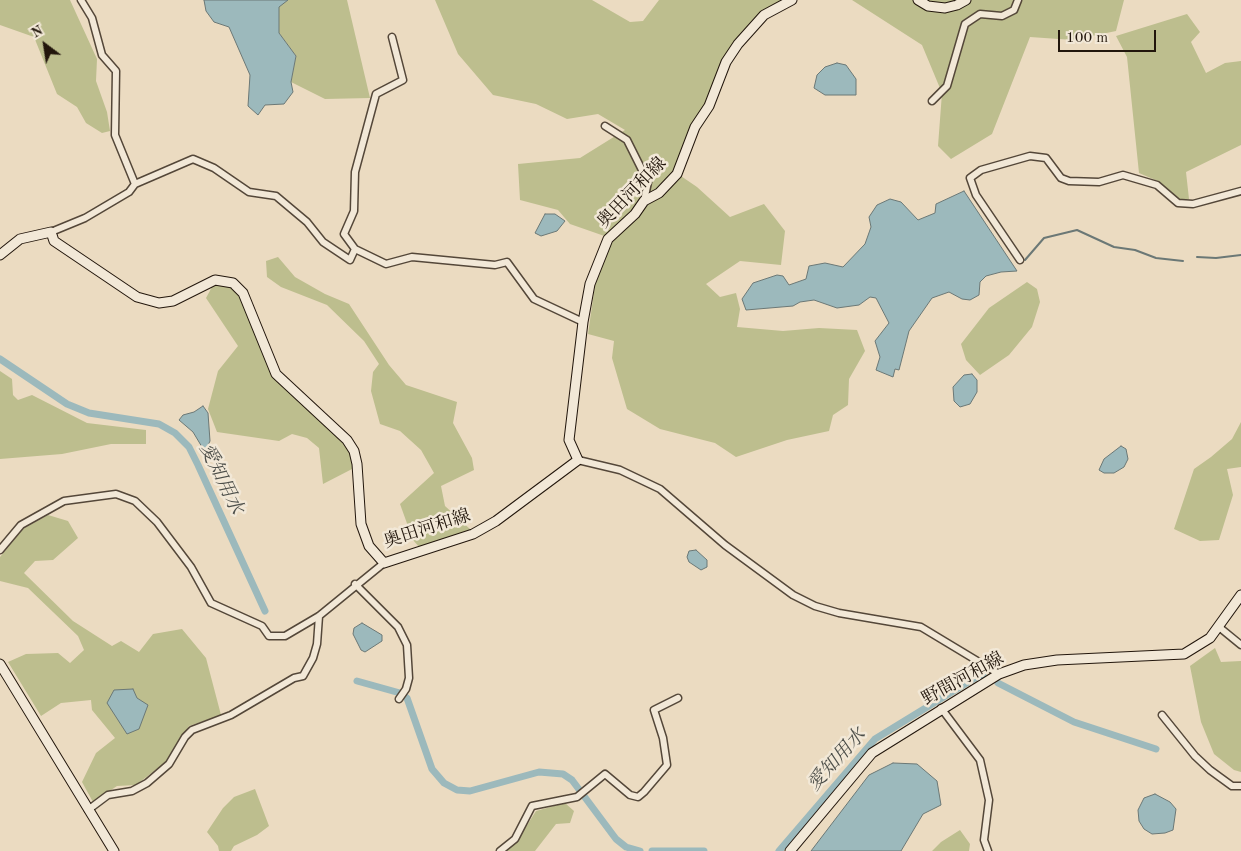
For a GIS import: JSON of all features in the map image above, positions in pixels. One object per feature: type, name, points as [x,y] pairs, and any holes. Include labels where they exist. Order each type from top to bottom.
[{"type":"main road","name":"奥田河和線","points":[[51,232],[54,241],[137,297],[159,302],[173,301],[215,280],[233,283],[243,293],[276,374],[347,440],[354,451],[357,464],[361,524],[369,546],[384,563],[473,534],[496,521],[578,460],[569,440],[583,322],[590,284],[608,239],[635,214],[644,201],[659,193],[678,174],[695,127],[709,106],[726,62],[738,44],[764,15],[792,0]]},
{"type":"main road","points":[[918,0],[928,6],[945,8],[966,0]]},
{"type":"main road","points":[[0,255],[20,239],[51,232]]},
{"type":"main road","name":"野間河和線","points":[[790,851],[872,753],[941,708],[999,674],[1024,665],[1057,660],[1184,654],[1210,638],[1241,595]]},
{"type":"main road","points":[[0,664],[114,851]]},
{"type":"street","points":[[81,0],[92,18],[102,55],[116,71],[117,108],[115,135],[135,184]]},
{"type":"street","points":[[932,101],[947,86],[966,24],[980,14],[1002,16],[1014,10],[1018,0]]},
{"type":"street","points":[[392,37],[403,80],[376,94],[356,172],[354,211],[344,234],[355,249],[386,264],[412,257],[495,265],[507,262],[534,299],[583,322]]},
{"type":"street","points":[[605,126],[627,140],[648,182],[644,201]]},
{"type":"street","points":[[1020,260],[976,195],[970,178],[981,170],[1030,156],[1046,158],[1061,178],[1069,181],[1099,182],[1123,175],[1157,185],[1178,203],[1193,204],[1241,191]]},
{"type":"street","points":[[51,232],[86,218],[129,192],[135,184],[193,159],[214,168],[249,192],[276,196],[307,222],[323,242],[350,260],[355,249]]},
{"type":"street","points":[[578,460],[620,470],[660,489],[725,545],[800,599],[815,606],[839,613],[921,627],[999,674]]},
{"type":"street","points":[[0,550],[21,525],[64,502],[116,494],[135,501],[157,522],[191,566],[212,603],[262,626],[269,636],[285,636],[319,616],[384,563]]},
{"type":"street","points":[[356,584],[398,627],[407,645],[409,678],[406,689],[399,699]]},
{"type":"street","points":[[88,810],[108,795],[138,789],[154,778],[170,764],[185,737],[192,730],[231,715],[294,678],[304,676],[313,658],[317,644],[319,616]]},
{"type":"street","points":[[1219,627],[1241,645]]},
{"type":"street","points":[[500,851],[515,839],[532,806],[577,797],[605,774],[630,795],[638,797],[644,792],[667,765],[663,738],[654,710],[678,698]]},
{"type":"street","points":[[941,708],[980,760],[989,800],[984,840],[988,851]]},
{"type":"street","points":[[1162,715],[1195,756],[1210,770],[1232,786],[1241,786]]},
{"type":"green space","points":[[0,0],[70,0],[97,59],[96,81],[107,112],[110,131],[102,133],[86,123],[77,107],[57,94],[34,37],[0,25]]},
{"type":"green space","points":[[288,0],[347,0],[370,98],[325,99],[291,82],[296,56],[279,33],[279,6]]},
{"type":"green space","points":[[435,0],[592,0],[630,22],[643,21],[659,0],[783,0],[761,12],[735,41],[722,60],[707,103],[675,172],[697,187],[730,217],[764,204],[785,231],[781,265],[740,261],[706,284],[720,297],[736,293],[740,309],[737,327],[783,331],[819,328],[857,330],[865,351],[849,379],[848,405],[833,415],[829,431],[787,440],[736,457],[715,443],[660,429],[627,409],[612,358],[614,341],[588,334],[595,285],[613,239],[570,224],[558,210],[520,200],[518,164],[580,158],[625,130],[598,114],[567,119],[536,104],[493,95],[458,54]]},
{"type":"green space","points":[[852,0],[1124,0],[1116,31],[1073,40],[1030,37],[992,134],[951,159],[938,146],[942,93],[922,45]]},
{"type":"green space","points":[[1187,14],[1200,32],[1191,42],[1206,73],[1225,63],[1241,61],[1241,145],[1186,172],[1189,199],[1178,200],[1160,182],[1139,173],[1127,57],[1116,36]]},
{"type":"green space","points":[[278,257],[295,277],[325,294],[349,304],[389,365],[406,385],[457,402],[453,423],[472,458],[474,470],[441,486],[445,506],[471,530],[420,548],[413,540],[400,504],[434,473],[421,450],[400,431],[380,424],[371,391],[373,372],[379,364],[364,341],[327,305],[281,287],[267,277],[266,261]]},
{"type":"green space","points":[[1027,282],[1037,289],[1040,302],[1032,327],[1009,355],[980,375],[966,360],[961,344],[989,308]]},
{"type":"green space","points":[[213,285],[229,286],[241,297],[273,375],[345,441],[354,468],[323,484],[319,448],[307,438],[292,434],[279,441],[217,432],[208,409],[218,371],[238,346],[206,298]]},
{"type":"green space","points":[[0,371],[12,379],[13,395],[18,400],[32,395],[87,423],[146,430],[146,444],[111,444],[62,454],[0,459]]},
{"type":"green space","points":[[1241,422],[1241,467],[1227,469],[1233,495],[1219,540],[1200,541],[1174,529],[1194,469],[1232,439]]},
{"type":"green space","points":[[48,515],[68,521],[78,538],[53,560],[35,561],[24,573],[73,621],[112,646],[121,641],[139,652],[153,634],[182,629],[206,658],[221,715],[189,726],[167,761],[136,785],[117,786],[93,802],[82,782],[96,753],[115,738],[92,710],[91,700],[61,703],[41,716],[8,662],[26,654],[58,653],[70,663],[84,650],[78,636],[28,588],[0,581],[0,557],[23,529]]},
{"type":"green space","points":[[1215,648],[1221,662],[1241,661],[1241,772],[1234,770],[1214,754],[1201,722],[1190,666]]},
{"type":"green space","points":[[255,789],[269,826],[257,835],[234,846],[231,851],[219,851],[218,846],[207,832],[223,808],[234,797]]},
{"type":"green space","points":[[565,803],[574,811],[570,823],[556,824],[535,851],[506,851],[517,841],[536,811]]},
{"type":"green space","points":[[960,830],[970,844],[969,851],[932,851],[941,842]]},
{"type":"water","points":[[204,0],[288,0],[279,7],[279,33],[296,56],[291,82],[293,92],[284,104],[265,105],[258,115],[248,106],[250,75],[229,27],[214,22],[206,11]]},
{"type":"water","points":[[837,63],[846,65],[856,79],[856,95],[825,95],[814,88],[817,75],[825,67]]},
{"type":"water","points":[[964,191],[1017,271],[1001,272],[986,276],[980,282],[979,295],[970,300],[962,299],[949,292],[932,298],[909,331],[899,370],[895,369],[893,377],[876,370],[880,357],[875,341],[889,323],[876,298],[870,297],[859,305],[837,308],[814,300],[800,302],[793,306],[746,310],[742,299],[753,283],[777,275],[783,276],[789,285],[806,279],[809,266],[825,263],[843,267],[865,244],[871,227],[869,217],[877,205],[890,199],[901,202],[918,220],[935,213],[936,204]]},
{"type":"water","points":[[545,214],[555,214],[565,221],[557,231],[541,236],[535,233]]},
{"type":"water","points":[[972,374],[977,380],[977,392],[970,404],[960,407],[954,401],[953,387],[964,375]]},
{"type":"water","points":[[203,406],[208,413],[210,441],[205,452],[193,432],[179,420],[183,415],[194,412]]},
{"type":"water","points":[[1121,446],[1126,449],[1128,459],[1124,467],[1114,473],[1104,473],[1099,470],[1104,459]]},
{"type":"water","points":[[696,550],[707,560],[707,567],[701,570],[689,562],[687,557],[689,551]]},
{"type":"water","points":[[362,623],[382,635],[382,641],[365,652],[361,650],[353,634],[354,628]]},
{"type":"water","points":[[133,689],[137,698],[148,705],[139,729],[127,734],[107,703],[114,690]]},
{"type":"water","points":[[893,763],[917,764],[937,781],[941,805],[923,814],[901,851],[811,851],[869,775]]},
{"type":"water","points":[[1155,794],[1170,802],[1176,809],[1173,830],[1165,833],[1152,834],[1144,829],[1139,821],[1138,810],[1144,798]]},
{"type":"waterway","points":[[1025,260],[1044,238],[1077,230],[1114,247],[1135,250],[1156,258],[1183,261]]},
{"type":"waterway","points":[[1197,257],[1216,258],[1241,255]]},
{"type":"waterway","name":"愛知用水","points":[[0,359],[67,404],[89,413],[159,424],[175,433],[189,447],[265,611]]},
{"type":"waterway","name":"愛知用水","points":[[779,851],[875,739],[973,679],[983,675]]},
{"type":"waterway","name":"愛知用水","points":[[357,681],[400,693],[407,698],[432,769],[444,783],[457,790],[470,791],[539,772],[563,774],[572,780],[616,839],[626,847],[640,851]]},
{"type":"waterway","name":"愛知用水","points":[[998,683],[1074,722],[1156,749]]},
{"type":"waterway","name":"愛知用水","points":[[652,851],[704,851]]}]
